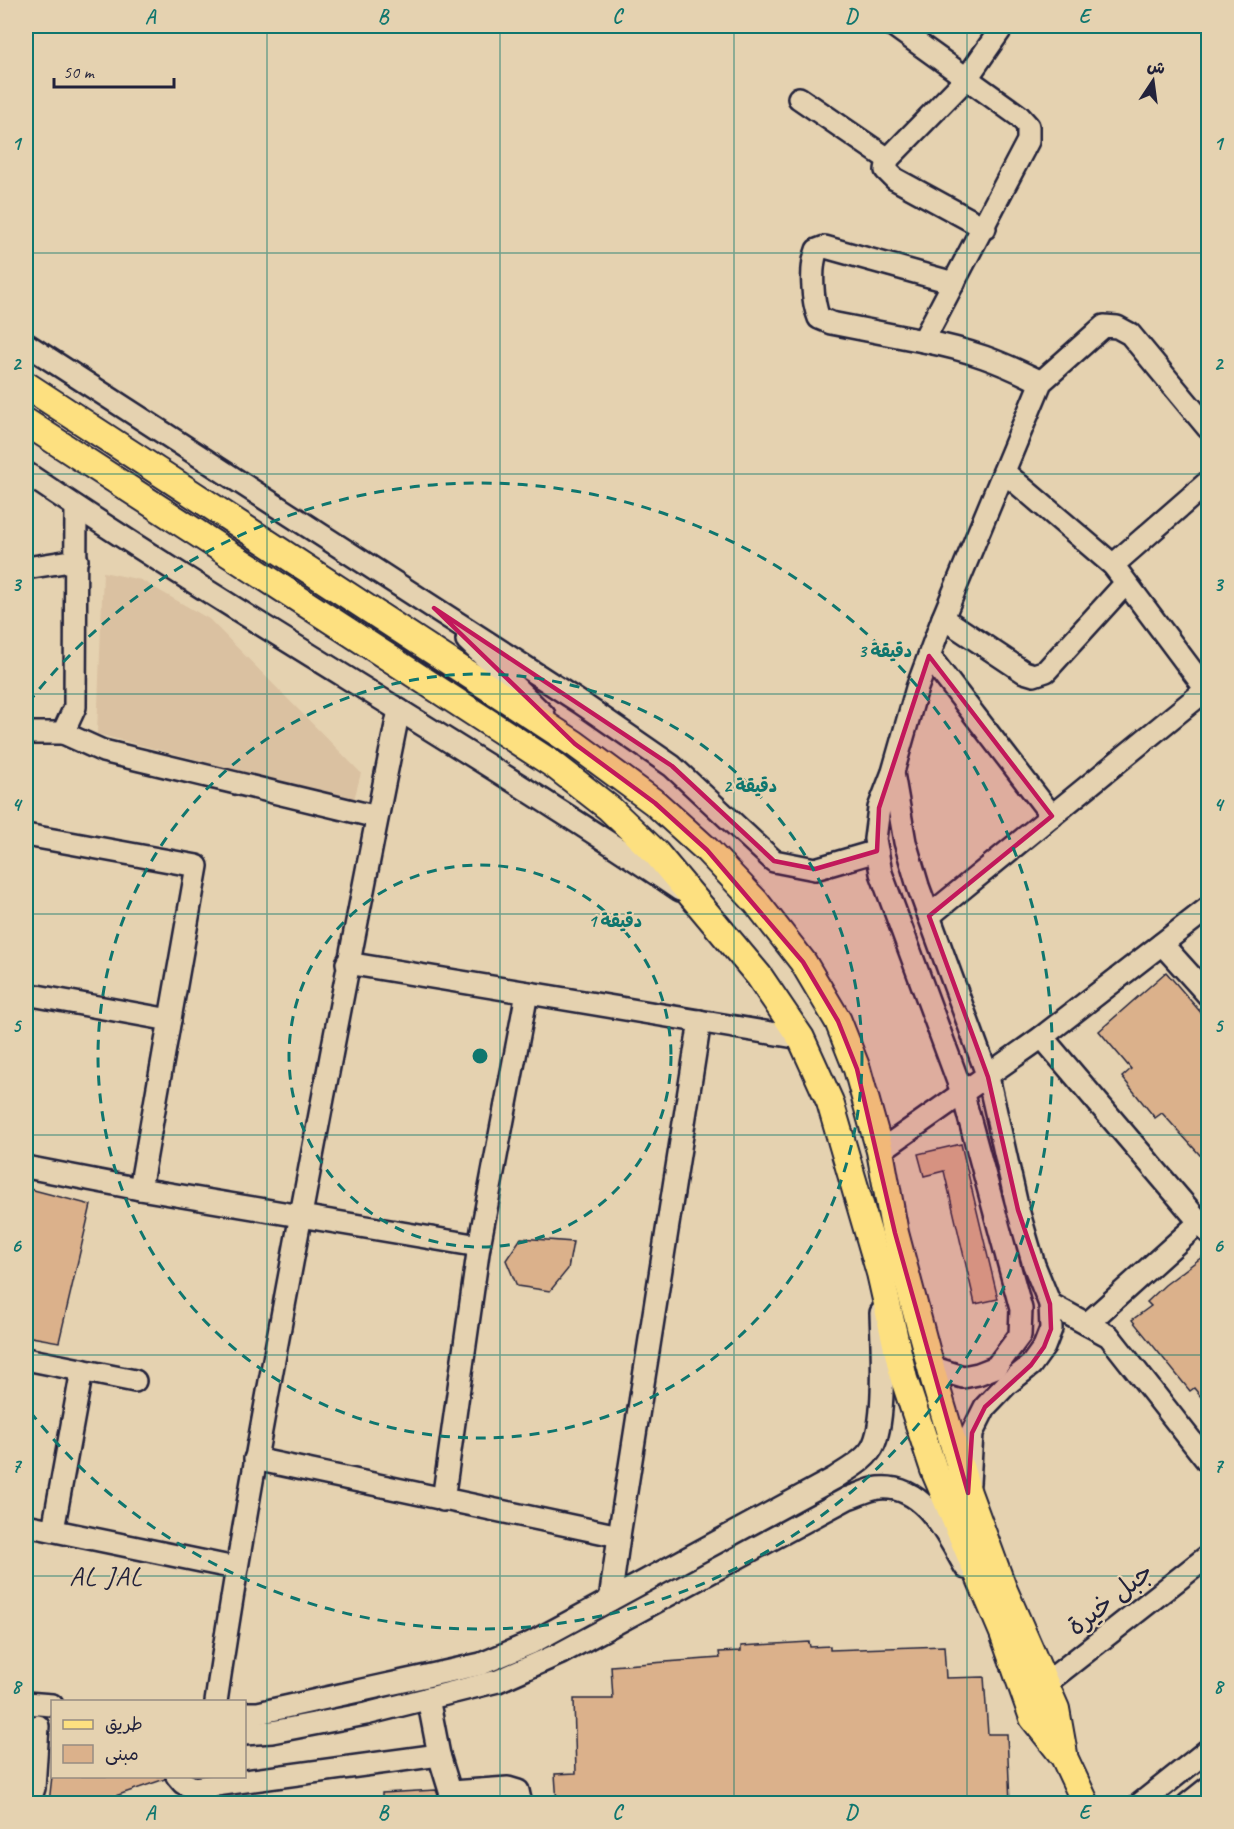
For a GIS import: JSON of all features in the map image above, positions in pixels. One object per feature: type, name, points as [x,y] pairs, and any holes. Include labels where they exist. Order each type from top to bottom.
[{"type":"main road","points":[[26,385],[575,744],[655,803],[706,850],[756,902],[803,962],[838,1021],[857,1069],[880,1151],[895,1233],[968,1492],[1003,1588],[1056,1709],[1064,1757]]},
{"type":"main road","points":[[26,422],[554,765],[633,830],[701,904],[759,976],[801,1038],[830,1102],[880,1273],[904,1379],[934,1470],[1003,1633],[1034,1718],[1064,1757],[1086,1803]]},
{"type":"street","points":[[985,228],[895,179],[886,170],[888,159],[967,78],[1003,26]]},
{"type":"street","points":[[901,27],[1028,126],[1028,141],[985,228],[924,341]]},
{"type":"street","points":[[799,98],[888,159]]},
{"type":"street","points":[[954,284],[825,247],[817,250],[814,258],[815,310],[819,318],[831,323],[924,341],[994,359],[1041,382]]},
{"type":"street","points":[[931,1367],[963,1377],[996,1367],[1020,1335],[1021,1309],[963,1095],[885,884],[876,839],[879,808],[893,772],[928,656],[1041,382],[1104,326],[1117,327],[1130,334],[1209,428]]},
{"type":"street","points":[[26,344],[581,703],[672,766],[774,861],[815,869],[878,851]]},
{"type":"street","points":[[929,916],[1208,690],[1113,565],[1004,472]]},
{"type":"street","points":[[26,473],[76,507],[574,819],[701,904]]},
{"type":"street","points":[[1113,565],[1209,482]]},
{"type":"street","points":[[63,732],[75,708],[76,507]]},
{"type":"street","points":[[26,568],[77,560]]},
{"type":"street","points":[[943,618],[1024,672],[1034,675],[1046,670],[1126,583]]},
{"type":"street","points":[[434,608],[575,744]]},
{"type":"street","points":[[928,656],[1052,816]]},
{"type":"street","points":[[216,1700],[235,1568],[255,1459],[347,963],[399,710]]},
{"type":"street","points":[[26,733],[63,732],[103,751],[377,817]]},
{"type":"street","points":[[893,772],[905,842],[929,916],[988,1077],[1018,1210],[1034,1265],[1050,1304],[1051,1329],[1044,1347],[1031,1365],[984,1407],[972,1433],[968,1492]]},
{"type":"street","points":[[26,836],[197,866],[141,1189]]},
{"type":"street","points":[[880,1151],[988,1077],[1209,908]]},
{"type":"street","points":[[1162,944],[1209,995]]},
{"type":"street","points":[[347,963],[801,1038]]},
{"type":"street","points":[[443,1500],[479,1246],[527,993]]},
{"type":"street","points":[[26,994],[170,1020]]},
{"type":"street","points":[[610,1600],[700,1021]]},
{"type":"street","points":[[1042,1037],[1204,1227],[1087,1324]]},
{"type":"street","points":[[26,1167],[141,1189],[479,1246]]},
{"type":"street","points":[[246,1713],[270,1711],[481,1664],[531,1642],[610,1600],[835,1478],[861,1460],[874,1445],[883,1366],[880,1273]]},
{"type":"street","points":[[1050,1304],[1108,1336],[1209,1462]]},
{"type":"street","points":[[26,1359],[135,1380]]},
{"type":"street","points":[[53,1530],[82,1370]]},
{"type":"street","points":[[255,1459],[619,1536]]},
{"type":"street","points":[[246,1734],[272,1732],[354,1716],[498,1681],[561,1653],[848,1498],[879,1488],[900,1491],[911,1496],[921,1502],[936,1518],[1003,1633]]},
{"type":"street","points":[[26,1525],[235,1568]]},
{"type":"street","name":"جبل خيرة","points":[[1045,1684],[1209,1556]]},
{"type":"street","points":[[428,1698],[439,1755],[453,1798],[508,1788],[518,1791],[521,1803]]},
{"type":"street","points":[[26,1702],[51,1705]]},
{"type":"street","points":[[26,1798],[32,1794],[34,1788],[39,1726]]},
{"type":"street","points":[[1140,1803],[1209,1750]]},
{"type":"street","points":[[179,1778],[183,1783],[194,1788],[439,1755]]},
{"type":"street","points":[[1188,1803],[1209,1788]]},
{"type":"highlighted area","points":[[434,608],[672,766],[774,861],[815,869],[877,851],[879,808],[929,656],[1052,816],[929,916],[988,1077],[1018,1210],[1050,1304],[1051,1329],[1044,1347],[1031,1365],[985,1407],[972,1433],[968,1493],[895,1233],[857,1069],[838,1021],[803,962],[707,850],[655,803],[575,744]]},
{"type":"shaded area","points":[[103,572],[141,580],[209,619],[361,773],[354,800],[97,734]]},
{"type":"building","points":[[1166,972],[1209,1022],[1209,1165],[1162,1113],[1155,1118],[1122,1077],[1131,1069],[1099,1031]]},
{"type":"building","points":[[961,1144],[998,1299],[975,1304],[944,1171],[924,1176],[918,1154]]},
{"type":"building","points":[[26,1188],[91,1205],[59,1342],[26,1336]]},
{"type":"building","points":[[521,1238],[573,1242],[568,1269],[550,1291],[517,1286],[506,1260]]},
{"type":"building","points":[[1202,1257],[1209,1265],[1209,1407],[1194,1388],[1190,1391],[1132,1320],[1151,1306],[1147,1302],[1165,1285]]},
{"type":"building","points":[[809,1642],[810,1647],[830,1646],[830,1650],[944,1646],[946,1678],[984,1677],[988,1734],[1007,1734],[1010,1803],[557,1803],[555,1774],[576,1773],[574,1699],[613,1699],[611,1666],[720,1658],[719,1652],[741,1651],[741,1646]]},
{"type":"building","points":[[52,1778],[165,1778],[95,1803],[49,1803]]},
{"type":"building","points":[[436,1790],[441,1803],[382,1803],[382,1793]]},
{"type":"district","name":"AL JAL","points":[[106,1576]]}]
